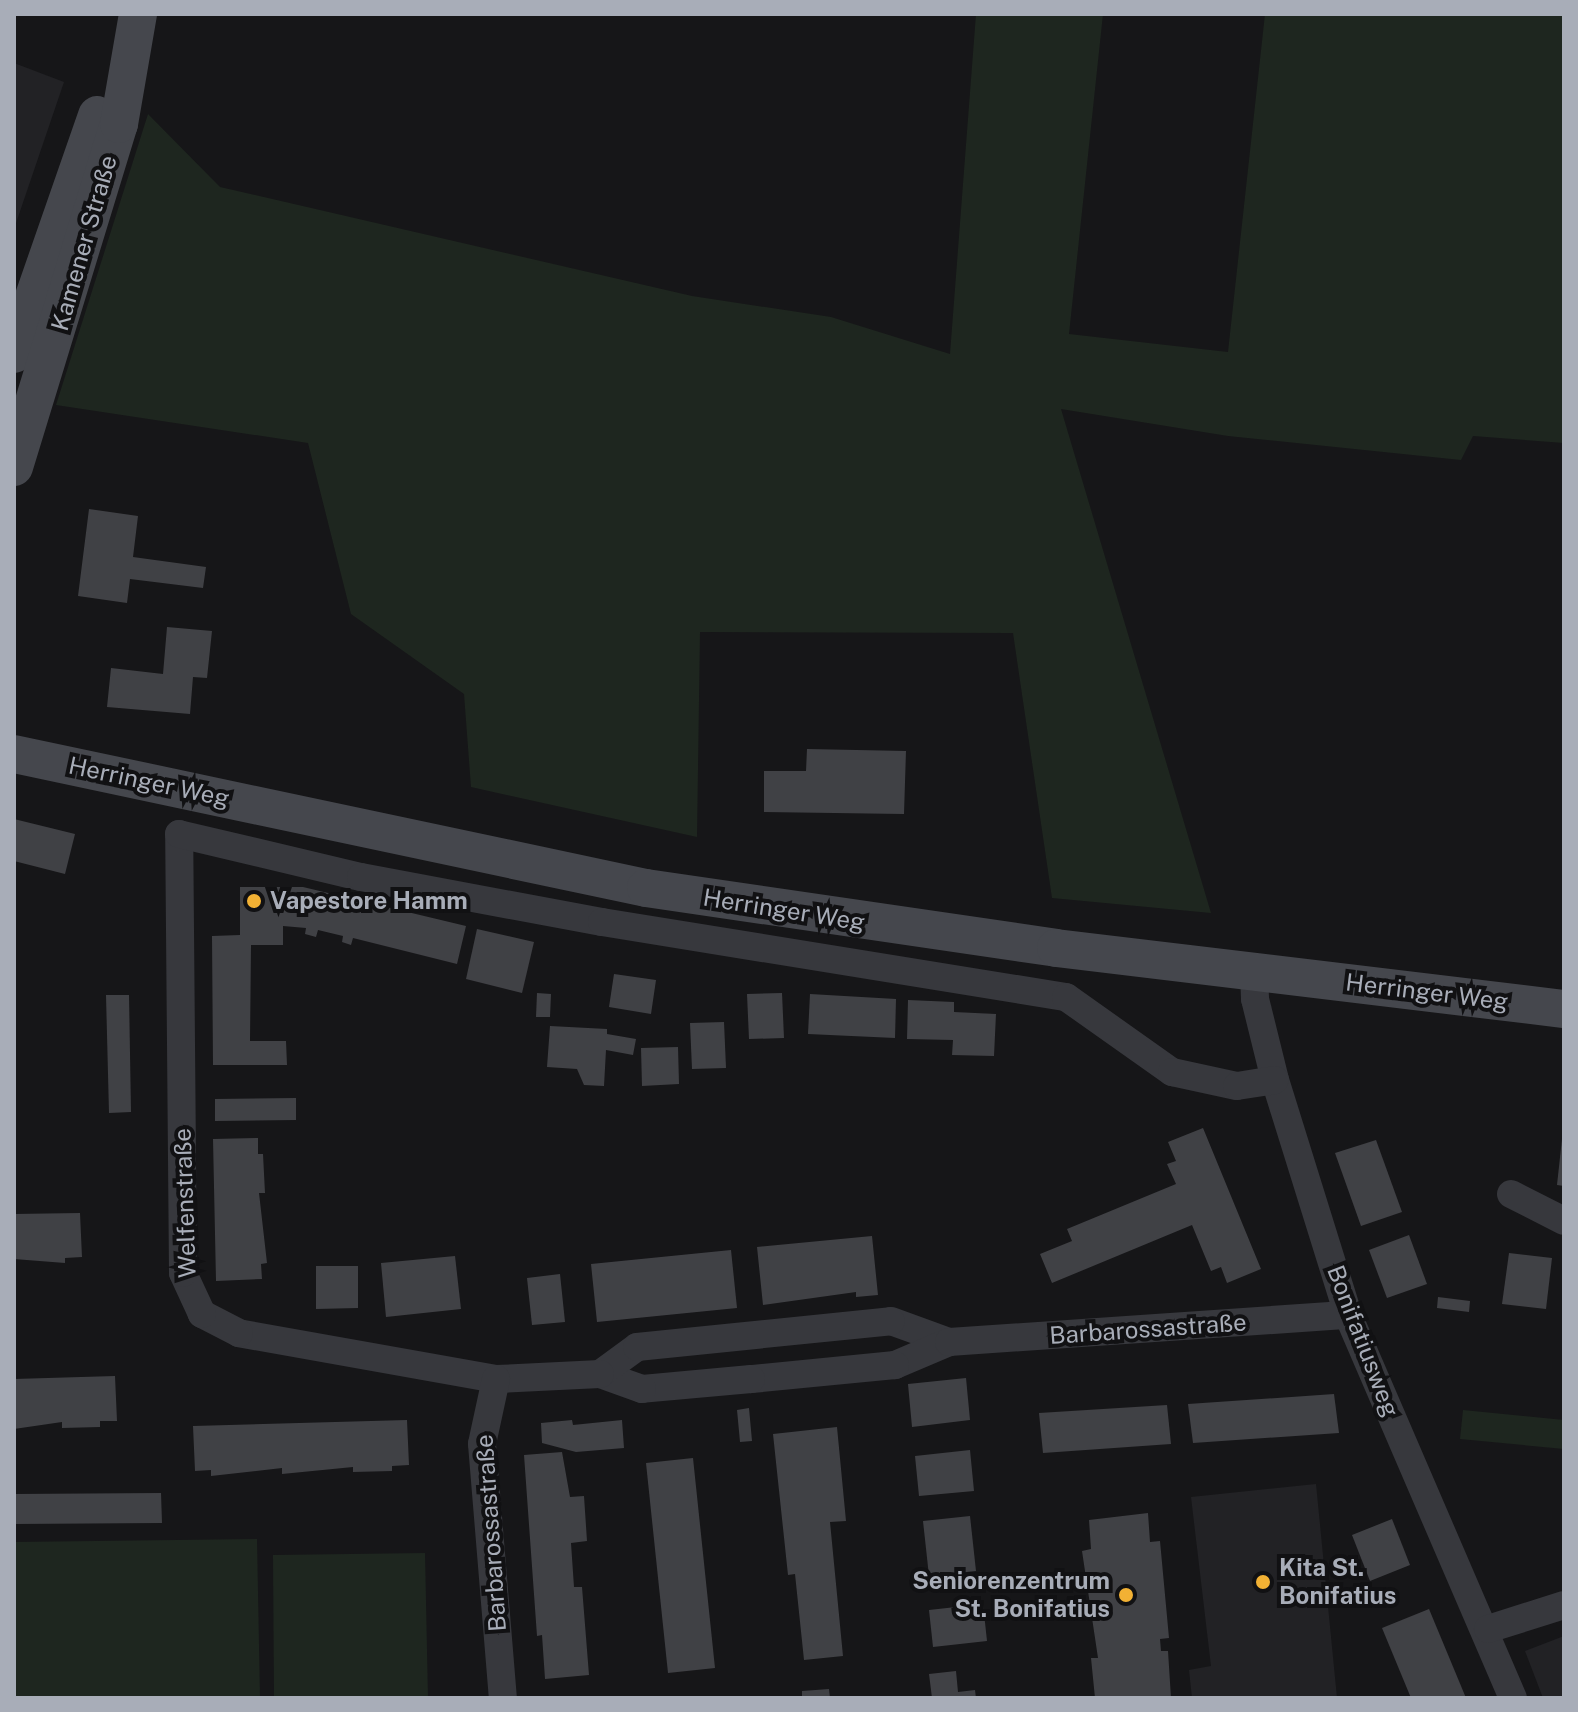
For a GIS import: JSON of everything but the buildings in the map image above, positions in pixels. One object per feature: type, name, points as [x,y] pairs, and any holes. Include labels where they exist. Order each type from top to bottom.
[{"type":"main road","name":"Kamener Straße","points":[[14,354],[132,14]]},
{"type":"main road","name":"Kamener Straße","points":[[14,467],[119,124],[138,14]]},
{"type":"main road","name":"Herringer Weg","points":[[14,754],[646,888],[996,940],[1564,1009]]},
{"type":"street","name":"Herringer Weg","points":[[179,834],[361,877],[572,917],[1066,997],[1172,1072],[1237,1086],[1275,1080]]},
{"type":"street","name":"Welfenstraße","points":[[179,834],[183,1273],[192,1300],[202,1314],[239,1333],[496,1379]]},
{"type":"street","name":"Bonifatiusweg","points":[[1254,970],[1255,999],[1275,1080],[1348,1315],[1488,1629],[1513,1698]]},
{"type":"street","points":[[1511,1194],[1564,1221]]},
{"type":"street","name":"Barbarossastraße","points":[[503,1698],[482,1444],[496,1379],[600,1374],[642,1389],[895,1365],[949,1342],[1348,1315]]},
{"type":"street","name":"Barbarossastraße","points":[[600,1374],[637,1347],[891,1321],[949,1342]]},
{"type":"street","points":[[1488,1629],[1564,1605]]},
{"type":"shaded area","points":[[976,14],[1103,14],[1069,334],[1228,352],[1265,14],[1564,14],[1564,443],[1473,436],[1461,460],[1228,436],[1061,409],[1211,913],[1052,898],[1013,633],[700,632],[697,837],[471,787],[464,694],[351,614],[308,443],[56,405],[148,114],[220,187],[692,296],[831,317],[950,354]]},
{"type":"shaded area","points":[[14,63],[64,82],[14,229]]},
{"type":"shaded area","points":[[1463,1410],[1564,1420],[1564,1449],[1460,1439]]},
{"type":"shaded area","name":"Kita St. Bonifatius","points":[[1316,1484],[1337,1698],[1192,1698],[1189,1670],[1211,1666],[1191,1497]]},
{"type":"shaded area","points":[[257,1539],[260,1698],[14,1698],[14,1542]]},
{"type":"shaded area","points":[[425,1553],[428,1698],[274,1698],[273,1555]]},
{"type":"shaded area","points":[[1564,1636],[1564,1698],[1543,1698],[1525,1651]]},
{"type":"place","name":"Vapestore Hamm","points":[[254,901]]},
{"type":"place","name":"Kita St. Bonifatius","points":[[1263,1582]]},
{"type":"place","name":"Seniorenzentrum St. Bonifatius","points":[[1126,1595]]}]
